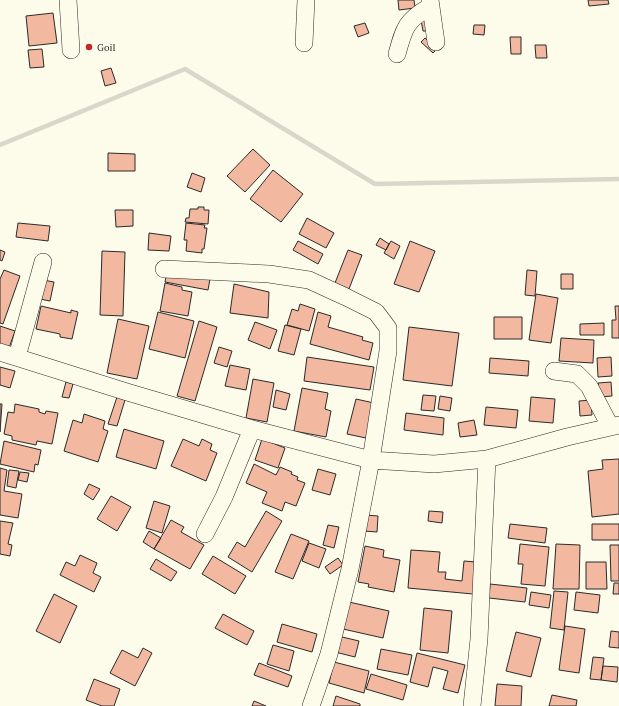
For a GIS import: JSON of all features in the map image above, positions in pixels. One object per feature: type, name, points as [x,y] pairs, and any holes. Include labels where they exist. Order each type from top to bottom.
[{"type":"street","points":[[68,0],[71,50]]},
{"type":"street","points":[[304,43],[306,0]]},
{"type":"street","points":[[430,3],[436,42]]},
{"type":"street","points":[[397,54],[404,30],[410,20],[430,3]]},
{"type":"street","points":[[17,357],[43,262]]},
{"type":"street","points":[[164,269],[270,274],[309,280],[376,312],[388,328],[388,351],[371,460],[343,601],[329,654],[311,706]]},
{"type":"street","points":[[0,352],[252,429],[371,460],[434,464],[487,459],[614,426],[589,386],[576,374],[554,371]]},
{"type":"street","points":[[205,534],[224,497],[252,429]]},
{"type":"street","points":[[472,706],[479,639],[487,459]]},
{"type":"building","points":[[398,0],[414,0],[415,8],[399,10]]},
{"type":"building","points":[[588,0],[608,0],[609,4],[589,6]]},
{"type":"building","points":[[53,13],[57,43],[29,46],[26,16]]},
{"type":"building","points":[[426,19],[428,31],[423,31],[421,20]]},
{"type":"building","points":[[365,23],[369,33],[358,37],[354,26]]},
{"type":"building","points":[[474,25],[485,25],[484,35],[473,34]]},
{"type":"building","points":[[510,37],[521,37],[521,54],[511,54]]},
{"type":"building","points":[[425,38],[437,49],[433,53],[421,42]]},
{"type":"building","points":[[535,45],[546,45],[547,58],[536,58]]},
{"type":"building","points":[[42,49],[44,67],[30,68],[28,50]]},
{"type":"building","points":[[111,68],[116,83],[105,86],[101,71]]},
{"type":"building","points":[[253,149],[270,165],[245,192],[227,176]]},
{"type":"building","points":[[108,153],[135,154],[135,171],[108,171]]},
{"type":"building","points":[[273,170],[303,194],[281,222],[250,199]]},
{"type":"building","points":[[192,173],[205,178],[201,192],[187,187]]},
{"type":"building","points":[[198,207],[204,207],[204,210],[209,210],[208,224],[185,222],[186,218],[189,218],[190,209],[198,209]]},
{"type":"building","points":[[115,210],[133,210],[133,226],[116,227]]},
{"type":"building","points":[[307,218],[334,233],[326,248],[299,234]]},
{"type":"building","points":[[18,223],[50,226],[48,241],[16,237]]},
{"type":"building","points":[[186,223],[205,225],[204,228],[207,228],[202,253],[186,251],[187,240],[184,240]]},
{"type":"building","points":[[149,233],[171,236],[169,251],[148,250]]},
{"type":"building","points":[[380,238],[389,244],[386,250],[376,245]]},
{"type":"building","points":[[298,241],[323,254],[318,264],[293,250]]},
{"type":"building","points":[[391,241],[400,246],[394,259],[384,253]]},
{"type":"building","points":[[410,241],[435,251],[419,292],[394,284]]},
{"type":"building","points":[[0,250],[5,252],[2,261],[0,260]]},
{"type":"building","points":[[348,250],[362,255],[349,289],[335,283]]},
{"type":"building","points":[[102,251],[125,252],[123,316],[100,315]]},
{"type":"building","points":[[4,270],[20,276],[3,324],[0,323],[0,279]]},
{"type":"building","points":[[527,270],[537,271],[535,296],[525,295]]},
{"type":"building","points":[[167,271],[210,279],[208,290],[165,282]]},
{"type":"building","points":[[561,274],[573,274],[573,289],[561,289]]},
{"type":"building","points":[[43,280],[54,282],[50,301],[40,299]]},
{"type":"building","points":[[165,283],[182,287],[182,290],[192,292],[188,316],[160,311]]},
{"type":"building","points":[[234,284],[269,292],[268,318],[230,313]]},
{"type":"building","points":[[536,294],[558,298],[551,343],[529,340]]},
{"type":"building","points":[[300,304],[315,309],[309,331],[287,325],[292,309],[298,311]]},
{"type":"building","points":[[41,306],[71,313],[71,310],[78,312],[72,339],[60,337],[60,334],[36,329]]},
{"type":"building","points":[[615,306],[619,306],[619,338],[612,338],[612,320],[616,320]]},
{"type":"building","points":[[158,312],[194,321],[185,358],[149,349]]},
{"type":"building","points":[[318,312],[331,316],[328,327],[363,337],[362,340],[373,343],[369,360],[310,344]]},
{"type":"building","points":[[494,317],[522,317],[522,339],[494,339]]},
{"type":"building","points":[[118,319],[149,326],[137,379],[107,373]]},
{"type":"building","points":[[199,321],[217,327],[195,401],[177,396]]},
{"type":"building","points":[[255,322],[277,330],[270,349],[248,340]]},
{"type":"building","points":[[604,323],[604,335],[580,335],[580,324]]},
{"type":"building","points":[[285,325],[301,329],[294,355],[278,351]]},
{"type":"building","points":[[0,326],[15,331],[9,348],[0,344]]},
{"type":"building","points":[[409,327],[459,333],[452,386],[403,380]]},
{"type":"building","points":[[561,338],[594,340],[593,363],[559,361]]},
{"type":"building","points":[[219,347],[232,351],[227,367],[214,363]]},
{"type":"building","points":[[307,357],[374,367],[370,390],[304,381]]},
{"type":"building","points":[[611,357],[612,376],[598,377],[597,358]]},
{"type":"building","points":[[490,358],[529,361],[528,376],[489,373]]},
{"type":"building","points":[[230,365],[250,369],[246,390],[225,386]]},
{"type":"building","points":[[0,367],[15,371],[10,388],[0,385]]},
{"type":"building","points":[[253,379],[274,383],[267,422],[246,418]]},
{"type":"building","points":[[66,382],[73,384],[69,398],[62,397]]},
{"type":"building","points":[[611,382],[612,396],[600,397],[598,383]]},
{"type":"building","points":[[302,388],[328,393],[325,409],[331,411],[326,437],[294,431]]},
{"type":"building","points":[[276,390],[290,394],[286,410],[273,407]]},
{"type":"building","points":[[423,395],[436,396],[434,411],[421,410]]},
{"type":"building","points":[[440,396],[452,398],[450,411],[438,409]]},
{"type":"building","points":[[117,397],[125,400],[117,426],[108,424]]},
{"type":"building","points":[[531,397],[555,399],[553,423],[529,421]]},
{"type":"building","points":[[356,399],[374,403],[366,438],[347,434]]},
{"type":"building","points":[[591,400],[592,415],[580,416],[579,401]]},
{"type":"building","points":[[0,404],[2,404],[0,432]]},
{"type":"building","points":[[15,404],[39,409],[39,412],[45,414],[46,411],[58,413],[52,444],[37,441],[36,445],[12,440],[12,436],[4,434],[8,412],[14,413]]},
{"type":"building","points":[[486,407],[518,410],[516,428],[484,425]]},
{"type":"building","points":[[406,413],[444,418],[443,435],[404,430]]},
{"type":"building","points":[[84,414],[105,421],[103,429],[108,431],[98,462],[64,451],[73,420],[82,423]]},
{"type":"building","points":[[474,420],[477,435],[460,437],[458,423]]},
{"type":"building","points":[[124,429],[164,441],[156,469],[116,457]]},
{"type":"building","points":[[183,439],[199,446],[202,439],[212,444],[210,450],[217,453],[206,481],[171,466]]},
{"type":"building","points":[[262,439],[285,448],[278,468],[255,460]]},
{"type":"building","points":[[4,441],[41,450],[38,465],[35,464],[34,472],[0,464]]},
{"type":"building","points":[[619,459],[619,514],[592,517],[588,471],[603,469],[602,460]]},
{"type":"building","points":[[254,464],[276,475],[280,467],[292,472],[291,474],[298,477],[297,480],[305,483],[296,506],[285,502],[282,511],[262,503],[267,492],[246,483]]},
{"type":"building","points":[[0,468],[7,470],[4,491],[22,494],[18,518],[0,515]]},
{"type":"building","points":[[318,469],[336,474],[330,495],[312,490]]},
{"type":"building","points":[[9,470],[19,471],[16,488],[7,486]]},
{"type":"building","points":[[20,472],[29,473],[27,482],[18,480]]},
{"type":"building","points":[[89,484],[100,489],[93,500],[84,494]]},
{"type":"building","points":[[111,496],[131,507],[117,531],[97,519]]},
{"type":"building","points":[[154,501],[170,506],[162,533],[146,528]]},
{"type":"building","points":[[266,511],[282,521],[252,572],[228,557],[237,542],[245,547]]},
{"type":"building","points":[[429,511],[443,512],[442,523],[428,521]]},
{"type":"building","points":[[365,515],[378,516],[377,532],[364,531]]},
{"type":"building","points":[[171,520],[184,527],[181,532],[204,545],[190,569],[154,549]]},
{"type":"building","points":[[0,521],[13,523],[8,544],[12,545],[10,556],[0,554]]},
{"type":"building","points":[[510,524],[547,528],[545,543],[508,538]]},
{"type":"building","points":[[592,524],[619,524],[619,540],[592,540]]},
{"type":"building","points":[[328,525],[339,527],[334,548],[323,545]]},
{"type":"building","points":[[149,531],[161,538],[154,549],[143,542]]},
{"type":"building","points":[[291,534],[309,541],[293,579],[275,572]]},
{"type":"building","points":[[309,543],[326,549],[319,568],[302,561]]},
{"type":"building","points":[[520,544],[549,547],[545,586],[521,584],[523,564],[518,564]]},
{"type":"building","points":[[556,544],[580,545],[579,589],[553,589]]},
{"type":"building","points":[[610,545],[619,545],[619,581],[611,581]]},
{"type":"building","points":[[365,546],[384,550],[383,557],[400,560],[394,592],[368,587],[369,584],[358,582]]},
{"type":"building","points":[[411,550],[440,552],[438,572],[446,572],[445,579],[462,581],[464,561],[476,562],[473,594],[408,588]]},
{"type":"building","points":[[80,555],[97,563],[93,573],[101,577],[94,592],[60,575],[66,562],[75,566]]},
{"type":"building","points":[[213,556],[246,576],[235,594],[202,574]]},
{"type":"building","points":[[338,558],[343,565],[330,574],[325,567]]},
{"type":"building","points":[[156,559],[177,572],[171,581],[150,569]]},
{"type":"building","points":[[586,562],[606,562],[607,589],[586,589]]},
{"type":"building","points":[[614,583],[619,583],[619,594],[613,594]]},
{"type":"building","points":[[490,584],[527,588],[525,602],[489,598]]},
{"type":"building","points":[[554,591],[568,592],[564,630],[550,628]]},
{"type":"building","points":[[531,592],[551,595],[549,608],[529,605]]},
{"type":"building","points":[[576,592],[600,595],[598,613],[574,610]]},
{"type":"building","points":[[54,594],[77,606],[60,643],[36,631]]},
{"type":"building","points":[[349,602],[389,611],[383,638],[343,629]]},
{"type":"building","points":[[424,608],[452,611],[448,653],[420,650]]},
{"type":"building","points":[[223,614],[254,631],[247,645],[215,628]]},
{"type":"building","points":[[282,624],[317,634],[312,652],[277,642]]},
{"type":"building","points":[[565,626],[585,629],[579,673],[559,670]]},
{"type":"building","points":[[611,631],[619,632],[619,648],[609,647]]},
{"type":"building","points":[[516,632],[541,638],[531,677],[506,671]]},
{"type":"building","points":[[338,636],[359,641],[355,657],[335,652]]},
{"type":"building","points":[[273,645],[294,651],[289,671],[267,664]]},
{"type":"building","points":[[143,648],[152,653],[135,686],[110,673],[122,650],[138,658]]},
{"type":"building","points":[[381,649],[412,655],[408,675],[377,669]]},
{"type":"building","points":[[417,653],[465,665],[458,693],[443,689],[448,671],[433,667],[428,687],[410,682]]},
{"type":"building","points":[[593,657],[604,658],[601,680],[590,679]]},
{"type":"building","points":[[334,662],[369,671],[364,693],[329,683]]},
{"type":"building","points":[[259,663],[292,676],[288,687],[254,675]]},
{"type":"building","points":[[603,666],[618,667],[617,682],[601,680]]},
{"type":"building","points":[[371,674],[407,685],[403,700],[366,689]]},
{"type":"building","points":[[94,679],[120,689],[114,706],[102,706],[86,700]]},
{"type":"building","points":[[497,684],[522,686],[521,706],[495,706]]},
{"type":"building","points":[[552,695],[577,700],[576,706],[549,706]]},
{"type":"building","points":[[336,696],[360,704],[360,706],[333,706]]},
{"type":"building","points":[[254,701],[266,706],[252,706]]},
{"type":"waterway","points":[[0,145],[185,69],[375,184],[619,179]]},
{"type":"place","name":"Goil","points":[[89,47]]}]
